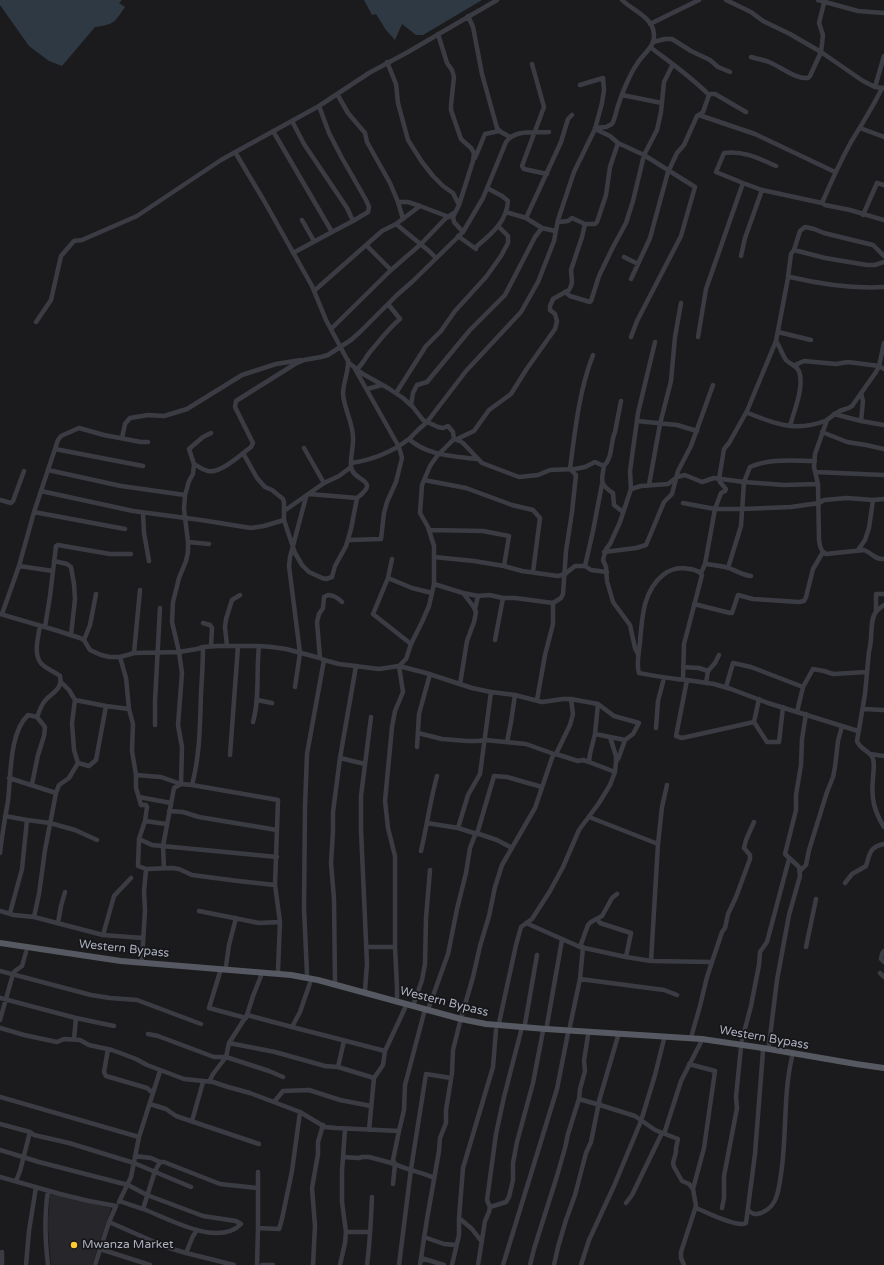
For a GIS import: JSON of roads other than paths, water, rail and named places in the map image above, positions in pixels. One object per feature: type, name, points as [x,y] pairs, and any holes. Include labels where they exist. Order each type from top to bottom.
[{"type":"main road","name":"Western Bypass","points":[[0,943],[121,961],[291,975],[328,983],[449,1016],[486,1024],[702,1038],[884,1068]]},
{"type":"street","points":[[36,322],[51,300],[60,256],[73,242],[82,240],[137,216],[204,170],[234,152],[319,106],[387,62],[408,52],[497,0]]},
{"type":"street","points":[[610,136],[612,124],[622,95],[636,64],[648,52],[654,36],[650,24],[646,19],[621,0]]},
{"type":"street","points":[[650,24],[699,0]]},
{"type":"street","points":[[726,0],[751,12],[763,21],[790,34],[821,52],[863,81],[874,87],[883,88],[835,172],[822,203]]},
{"type":"street","points":[[818,0],[858,11],[884,13]]},
{"type":"street","points":[[751,57],[764,60],[793,74],[806,78],[810,76],[821,52],[823,35],[818,23],[824,2]]},
{"type":"street","points":[[468,16],[473,27],[482,74],[495,124],[499,131],[510,137]]},
{"type":"street","points":[[438,34],[447,63],[452,70],[454,77],[451,110],[461,139],[473,150],[473,161]]},
{"type":"street","points":[[652,42],[672,39],[691,51],[710,60],[718,67],[730,72]]},
{"type":"street","points":[[650,47],[673,64],[709,95]]},
{"type":"street","points":[[874,87],[884,56]]},
{"type":"street","points":[[387,62],[396,84],[398,103],[408,140],[433,176],[453,193],[459,205]]},
{"type":"street","points":[[532,64],[544,107],[522,166],[524,169],[547,174]]},
{"type":"street","points":[[565,292],[572,297],[592,303],[599,276],[626,223],[644,155],[657,130],[664,82],[673,64]]},
{"type":"street","points":[[284,510],[324,483],[338,476],[351,465],[369,460],[399,447],[409,439],[427,422],[466,371],[521,312],[538,282],[554,241],[558,220],[574,172],[595,128],[602,103],[604,90],[603,78],[580,85]]},
{"type":"street","points":[[337,94],[348,114],[365,133],[367,142],[390,183],[398,202],[402,219]]},
{"type":"street","points":[[709,95],[715,94],[746,112]]},
{"type":"street","points":[[622,95],[662,103]]},
{"type":"street","points":[[631,279],[650,238],[669,170],[699,115],[703,112],[709,95]]},
{"type":"street","points":[[293,253],[368,212],[369,206],[329,133],[319,106]]},
{"type":"street","points":[[526,218],[562,142],[568,119],[572,114]]},
{"type":"street","points":[[699,115],[755,134],[835,172]]},
{"type":"street","points":[[292,121],[304,144],[347,208],[353,221]]},
{"type":"street","points":[[595,128],[606,127],[612,124]]},
{"type":"street","points":[[595,128],[610,136],[618,143],[644,155],[695,187],[681,236],[634,320],[631,337]]},
{"type":"street","points":[[860,128],[884,137]]},
{"type":"street","points":[[273,131],[332,232]]},
{"type":"street","points":[[463,232],[454,222],[453,217],[459,205],[473,161],[485,134],[499,131]]},
{"type":"street","points":[[122,438],[125,424],[130,418],[164,416],[186,409],[242,375],[276,364],[321,357],[328,355],[341,347],[361,331],[463,232],[478,207],[506,142],[510,137],[516,134],[549,132]]},
{"type":"street","points":[[558,222],[568,221],[572,218],[585,224],[595,224],[597,222],[606,196],[610,167],[618,143]]},
{"type":"street","points":[[234,152],[263,199],[314,291],[331,329],[348,360],[355,368],[399,447],[402,458],[396,482],[386,502],[380,538],[349,540]]},
{"type":"street","points":[[776,166],[748,154],[724,153],[716,172],[762,190],[822,203],[884,220]]},
{"type":"street","points":[[698,337],[706,289],[743,183]]},
{"type":"street","points":[[863,215],[877,183],[884,185]]},
{"type":"street","points":[[458,236],[476,249],[476,247],[498,226],[506,212],[508,202],[502,196],[487,188]]},
{"type":"street","points":[[741,256],[745,238],[762,190]]},
{"type":"street","points":[[398,202],[408,202],[449,217]]},
{"type":"street","points":[[314,291],[382,231],[396,224],[420,206]]},
{"type":"street","points":[[331,329],[391,270],[455,212]]},
{"type":"street","points":[[506,212],[526,218],[542,228],[555,231]]},
{"type":"street","points":[[302,220],[314,241]]},
{"type":"street","points":[[396,224],[436,258]]},
{"type":"street","points":[[399,666],[406,659],[411,644],[429,606],[434,584],[434,546],[429,530],[420,512],[421,492],[424,480],[430,466],[455,439],[474,431],[489,410],[512,394],[526,370],[555,329],[557,322],[555,314],[550,310],[550,306],[553,299],[569,290],[571,286],[571,270],[585,224]]},
{"type":"street","points":[[396,393],[426,346],[441,331],[455,311],[486,276],[501,256],[508,243],[508,236],[498,226]]},
{"type":"street","points":[[754,722],[682,738],[676,736],[685,680],[683,667],[684,644],[701,573],[705,564],[715,509],[721,493],[726,489],[719,479],[724,449],[747,411],[776,341],[791,254],[794,250],[800,231],[805,227],[873,245],[884,256]]},
{"type":"street","points":[[410,405],[417,384],[426,382],[470,330],[505,295],[534,237],[542,228]]},
{"type":"street","points":[[366,245],[391,270]]},
{"type":"street","points":[[794,250],[825,258],[867,265],[884,262]]},
{"type":"street","points":[[624,257],[638,264]]},
{"type":"street","points":[[788,277],[809,282],[843,286],[884,287]]},
{"type":"street","points":[[649,485],[660,424],[671,382],[675,337],[681,303]]},
{"type":"street","points":[[355,368],[363,363],[369,353],[390,328],[400,319],[388,304]]},
{"type":"street","points":[[778,332],[811,340]]},
{"type":"street","points":[[776,341],[785,358],[789,362],[796,365],[800,374],[800,392],[790,426]]},
{"type":"street","points":[[639,656],[635,648],[630,625],[613,602],[607,581],[606,567],[603,560],[604,552],[620,522],[631,489],[630,471],[637,421],[644,384],[655,342]]},
{"type":"street","points":[[747,411],[748,413],[773,422],[790,426],[801,427],[827,420],[839,411],[846,410],[852,406],[879,366],[884,343]]},
{"type":"street","points":[[570,470],[577,416],[588,369],[593,355]]},
{"type":"street","points":[[194,464],[208,471],[214,471],[220,469],[251,447],[253,443],[235,406],[236,401],[273,377],[304,360]]},
{"type":"street","points":[[307,495],[357,498],[363,494],[368,486],[363,479],[353,472],[351,465],[353,436],[343,395],[348,370],[348,360]]},
{"type":"street","points":[[796,365],[804,361],[836,364],[848,362],[879,366],[884,369]]},
{"type":"street","points":[[355,368],[396,393],[410,405],[423,420],[443,428],[448,426],[453,432],[455,439],[463,443],[486,465],[519,477],[538,475],[550,470],[570,470],[585,467],[595,462],[604,466]]},
{"type":"street","points":[[367,389],[382,385]]},
{"type":"street","points":[[604,552],[636,548],[646,545],[662,505],[672,494],[678,471],[691,446],[713,385]]},
{"type":"street","points":[[861,393],[863,401],[861,421]]},
{"type":"street","points":[[585,566],[602,484],[604,466],[611,453],[613,436],[621,401]]},
{"type":"street","points":[[834,414],[884,425]]},
{"type":"street","points":[[694,604],[730,614],[738,595],[764,600],[804,601],[813,569],[823,552],[819,540],[819,503],[818,484],[815,472],[815,454],[827,420]]},
{"type":"street","points":[[637,421],[677,425],[697,430]]},
{"type":"street","points":[[148,442],[141,442],[77,428],[61,436],[57,442],[34,512],[19,566],[1,614],[84,640],[88,648],[110,658],[134,653],[179,652],[211,646],[258,646],[286,649],[339,664],[379,669],[399,666],[491,692],[515,695],[546,702],[558,699],[571,699],[598,704],[614,716],[639,723],[633,734],[625,740],[616,762]]},
{"type":"street","points":[[822,432],[847,442],[884,449]]},
{"type":"street","points":[[181,784],[182,747],[178,725],[182,673],[172,622],[173,602],[186,561],[188,542],[184,518],[185,495],[193,474],[194,464],[189,449],[203,437],[211,433]]},
{"type":"street","points":[[409,439],[414,444],[434,453],[478,459]]},
{"type":"street","points":[[304,448],[324,483]]},
{"type":"street","points":[[55,449],[144,466]]},
{"type":"street","points":[[243,453],[257,478],[265,487],[272,490],[283,499],[284,520],[296,555],[305,569],[322,578],[332,577],[335,566],[349,540],[357,498]]},
{"type":"street","points":[[728,568],[741,526],[744,482],[750,467],[757,464],[776,461],[815,461]]},
{"type":"street","points":[[48,470],[121,486],[185,495]]},
{"type":"street","points":[[434,584],[478,596],[489,595],[503,598],[553,603],[561,598],[563,594],[566,551],[576,475],[570,470]]},
{"type":"street","points":[[0,500],[12,502],[24,471]]},
{"type":"street","points":[[815,472],[884,475]]},
{"type":"street","points":[[631,489],[649,485],[668,484],[676,478],[686,475],[702,482],[714,478],[784,485],[818,484]]},
{"type":"street","points":[[424,480],[466,488],[512,505],[533,510],[537,513],[540,518],[533,572]]},
{"type":"street","points":[[602,484],[605,488],[613,492],[614,505],[623,512]]},
{"type":"street","points":[[41,491],[144,513],[251,528],[284,520]]},
{"type":"street","points":[[294,687],[300,653],[289,571],[290,557],[307,495]]},
{"type":"street","points":[[683,503],[715,509],[742,509],[791,507],[819,503],[824,500],[846,498],[873,500],[884,499]]},
{"type":"street","points":[[858,550],[867,534],[873,500]]},
{"type":"street","points":[[34,512],[125,529]]},
{"type":"street","points":[[144,513],[144,533],[149,561]]},
{"type":"street","points":[[429,530],[483,531],[506,535],[509,537],[504,566]]},
{"type":"street","points":[[188,542],[210,544]]},
{"type":"street","points":[[45,627],[55,549],[58,545],[110,554],[131,554]]},
{"type":"street","points":[[823,552],[826,554],[858,550],[868,551],[876,558],[884,559]]},
{"type":"street","points":[[434,557],[474,561],[504,566],[522,571],[558,576],[565,574],[575,566],[585,566],[591,570],[607,572]]},
{"type":"street","points":[[392,559],[388,578],[373,614],[411,644]]},
{"type":"street","points":[[54,561],[71,566],[74,584],[71,635]]},
{"type":"street","points":[[706,564],[728,568],[745,576],[751,576]]},
{"type":"street","points":[[19,566],[53,571]]},
{"type":"street","points":[[701,573],[687,568],[673,569],[653,585],[648,594],[642,623],[639,673],[664,678],[706,682],[726,687],[797,712],[858,731]]},
{"type":"street","points":[[388,578],[412,588],[432,593]]},
{"type":"street","points":[[134,653],[140,590]]},
{"type":"street","points":[[463,593],[475,609]]},
{"type":"street","points":[[84,640],[90,625],[96,594]]},
{"type":"street","points":[[884,594],[876,594],[876,612],[868,651],[863,709],[857,742],[860,748],[870,754],[884,756]]},
{"type":"street","points":[[227,646],[225,626],[226,619],[232,600],[240,595]]},
{"type":"street","points":[[307,974],[304,908],[305,806],[307,754],[322,659],[317,622],[319,614],[323,608],[324,597],[332,595],[342,602]]},
{"type":"street","points":[[460,684],[467,641],[474,622],[478,596]]},
{"type":"street","points":[[495,640],[503,598]]},
{"type":"street","points":[[537,700],[545,655],[553,624],[553,603]]},
{"type":"street","points":[[876,612],[884,605]]},
{"type":"street","points":[[155,725],[160,608]]},
{"type":"street","points":[[203,623],[210,625],[212,628],[211,646]]},
{"type":"street","points":[[34,917],[40,894],[45,850],[56,793],[59,786],[69,778],[78,763],[74,750],[72,723],[75,700],[69,690],[61,682],[60,676],[56,672],[44,667],[39,662],[37,649],[40,626]]},
{"type":"street","points":[[230,755],[238,646]]},
{"type":"street","points":[[253,722],[257,700],[258,646]]},
{"type":"street","points":[[192,785],[199,740],[202,707],[203,647]]},
{"type":"street","points":[[706,682],[708,671],[715,663],[719,655]]},
{"type":"street","points":[[120,657],[126,678],[129,709],[133,724],[132,751],[136,775],[136,788],[141,805],[146,805],[147,807],[145,821],[139,839],[138,866],[146,869],[179,869],[192,875],[276,885]]},
{"type":"street","points":[[726,687],[733,663],[750,667],[803,688]]},
{"type":"street","points":[[335,981],[334,899],[331,863],[333,812],[340,758],[356,666]]},
{"type":"street","points":[[397,998],[395,947],[395,856],[388,828],[385,801],[395,711],[403,692],[399,666]]},
{"type":"street","points":[[683,667],[699,668],[708,671]]},
{"type":"street","points":[[797,712],[803,688],[813,669],[824,670],[833,674],[866,672]]},
{"type":"street","points":[[417,747],[420,714],[430,674]]},
{"type":"street","points":[[656,728],[658,702],[664,678]]},
{"type":"street","points":[[37,717],[44,701],[57,690],[61,682]]},
{"type":"street","points":[[458,828],[468,795],[480,774],[491,692]]},
{"type":"street","points":[[507,742],[512,722],[515,695]]},
{"type":"street","points":[[462,1015],[502,865],[535,808],[555,754],[570,725],[574,714],[571,699]]},
{"type":"street","points":[[759,699],[754,722],[767,742],[779,742],[783,707]]},
{"type":"street","points":[[75,700],[129,709]]},
{"type":"street","points":[[257,700],[272,703]]},
{"type":"street","points":[[589,762],[595,734],[598,704]]},
{"type":"street","points":[[78,763],[89,766],[96,760],[106,706]]},
{"type":"street","points":[[863,709],[884,710]]},
{"type":"street","points":[[769,1045],[778,980],[790,915],[800,876],[799,867],[785,854],[796,810],[796,795],[801,765],[802,739],[806,714]]},
{"type":"street","points":[[0,853],[10,764],[20,727],[28,715],[37,717],[45,727],[32,784]]},
{"type":"street","points":[[365,990],[367,964],[361,830],[361,796],[371,717]]},
{"type":"street","points":[[800,871],[806,865],[809,850],[836,767],[838,741],[842,726]]},
{"type":"street","points":[[418,733],[442,739],[461,741],[485,740],[526,744],[578,761],[583,760],[615,772]]},
{"type":"street","points":[[595,734],[625,740]]},
{"type":"street","points":[[499,1022],[521,928],[532,919],[550,891],[563,867],[579,830],[610,785],[615,772],[616,756],[610,737]]},
{"type":"street","points":[[870,754],[873,758],[874,764],[872,789],[874,808],[884,827]]},
{"type":"street","points":[[340,758],[365,764]]},
{"type":"street","points":[[136,775],[161,777],[181,784],[277,799],[276,885],[280,922],[278,970]]},
{"type":"street","points":[[421,851],[430,802],[437,776]]},
{"type":"street","points":[[429,1007],[448,954],[470,848],[477,834],[494,776],[507,777],[542,787]]},
{"type":"street","points":[[9,778],[32,784],[56,793]]},
{"type":"street","points":[[164,868],[163,846],[166,824],[174,788],[181,784]]},
{"type":"street","points":[[651,961],[658,844],[662,807],[668,785]]},
{"type":"street","points":[[139,797],[171,803]]},
{"type":"street","points":[[169,811],[183,812],[199,817],[277,830]]},
{"type":"street","points":[[5,816],[50,822],[75,830],[97,840]]},
{"type":"street","points":[[588,817],[658,844]]},
{"type":"street","points":[[10,913],[22,869],[27,820]]},
{"type":"street","points":[[145,821],[166,824]]},
{"type":"street","points":[[692,1034],[707,977],[722,932],[725,928],[728,914],[750,859],[750,855],[744,848],[754,822]]},
{"type":"street","points":[[427,823],[458,828],[497,840],[512,848]]},
{"type":"street","points":[[139,839],[152,845],[277,857]]},
{"type":"street","points":[[845,883],[852,874],[866,866],[868,856],[873,848],[884,844]]},
{"type":"street","points":[[742,1040],[759,965],[760,952],[767,942],[789,859]]},
{"type":"street","points":[[142,960],[146,869]]},
{"type":"street","points":[[414,1003],[422,980],[425,964],[426,918],[430,870]]},
{"type":"street","points":[[104,934],[114,896],[131,878]]},
{"type":"street","points":[[58,923],[65,892]]},
{"type":"street","points":[[570,1026],[580,979],[582,947],[588,925],[602,916],[612,898],[617,894]]},
{"type":"street","points":[[806,947],[816,899]]},
{"type":"street","points":[[0,911],[14,915],[34,917],[104,934],[143,938]]},
{"type":"street","points":[[198,911],[259,923],[280,922]]},
{"type":"street","points":[[226,966],[229,945],[236,918]]},
{"type":"street","points":[[597,919],[600,923],[631,933],[626,957]]},
{"type":"street","points":[[526,923],[562,940],[582,947],[626,957],[651,961],[712,962]]},
{"type":"street","points":[[547,1025],[562,940]]},
{"type":"street","points":[[366,947],[395,947]]},
{"type":"street","points":[[884,951],[881,957],[884,962]]},
{"type":"street","points":[[0,1020],[13,974],[22,966],[26,952]]},
{"type":"street","points":[[525,1024],[537,955]]},
{"type":"street","points":[[0,971],[91,995],[138,1000],[201,1024]]},
{"type":"street","points":[[220,972],[209,1008],[292,1027],[385,1051]]},
{"type":"street","points":[[209,1082],[226,1057],[229,1043],[247,1017],[260,976]]},
{"type":"street","points":[[580,979],[664,990],[677,995]]},
{"type":"street","points":[[292,1027],[300,1012],[310,983]]},
{"type":"street","points":[[0,998],[76,1018],[114,1026]]},
{"type":"street","points":[[369,1130],[370,1106],[374,1078],[382,1065],[385,1051],[405,1008]]},
{"type":"street","points":[[393,1184],[395,1164],[393,1160],[398,1131],[404,1110],[406,1085],[424,1013]]},
{"type":"street","points":[[74,1039],[76,1018]]},
{"type":"street","points":[[420,1265],[440,1138],[446,1123],[446,1110],[451,1078],[453,1050],[460,1022]]},
{"type":"street","points":[[0,1028],[35,1038],[58,1042],[64,1039],[80,1040],[89,1045],[108,1049],[136,1059],[160,1071],[184,1079],[209,1082],[250,1093],[300,1112],[314,1119],[322,1126],[345,1129],[398,1131]]},
{"type":"street","points":[[452,1265],[459,1235],[458,1218],[463,1168],[490,1079],[496,1030]]},
{"type":"street","points":[[478,1265],[485,1221],[490,1207],[488,1200],[493,1154],[504,1097],[521,1030]]},
{"type":"street","points":[[490,1207],[508,1200],[517,1142],[533,1083],[543,1032]]},
{"type":"street","points":[[503,1265],[557,1089],[568,1033]]},
{"type":"street","points":[[148,1034],[158,1036],[214,1057],[226,1057],[283,1077]]},
{"type":"street","points":[[530,1265],[566,1148],[568,1134],[579,1099],[585,1071],[584,1061],[588,1035]]},
{"type":"street","points":[[554,1265],[586,1153],[591,1142],[598,1107],[600,1105],[599,1101],[618,1036]]},
{"type":"street","points":[[581,1265],[589,1240],[614,1186],[641,1121],[664,1039]]},
{"type":"street","points":[[338,1067],[344,1041]]},
{"type":"street","points":[[626,1202],[632,1195],[664,1131],[681,1081],[701,1042]]},
{"type":"street","points":[[229,1043],[275,1052],[325,1066],[338,1067],[374,1078]]},
{"type":"street","points":[[722,1208],[724,1198],[724,1176],[737,1108],[736,1097],[741,1047]]},
{"type":"street","points":[[108,1049],[104,1072],[106,1076],[147,1088],[153,1093]]},
{"type":"street","points":[[696,1208],[720,1218],[743,1225],[746,1223],[755,1154],[763,1051]]},
{"type":"street","points":[[748,1210],[751,1214],[759,1214],[769,1210],[777,1196],[784,1156],[788,1080],[792,1057]]},
{"type":"street","points":[[684,1265],[681,1258],[681,1252],[696,1208],[693,1189],[704,1148],[715,1071],[690,1064]]},
{"type":"street","points":[[95,1265],[109,1222],[128,1185],[139,1137],[160,1071]]},
{"type":"street","points":[[399,1265],[410,1169],[426,1074],[451,1078]]},
{"type":"street","points":[[192,1122],[203,1082]]},
{"type":"street","points":[[274,1102],[283,1090],[309,1090],[340,1100],[370,1106]]},
{"type":"street","points":[[0,1097],[139,1137]]},
{"type":"street","points":[[579,1099],[635,1116],[655,1130],[678,1139],[673,1163],[674,1167],[682,1181],[689,1184],[693,1189]]},
{"type":"street","points":[[150,1104],[166,1109],[176,1116],[192,1122],[259,1144]]},
{"type":"street","points":[[258,1228],[279,1228],[290,1177],[300,1112]]},
{"type":"street","points":[[0,1124],[134,1163],[191,1187]]},
{"type":"street","points":[[313,1265],[315,1226],[312,1188],[318,1154],[318,1142],[322,1126]]},
{"type":"street","points":[[340,1265],[346,1232],[342,1202],[345,1129]]},
{"type":"street","points":[[16,1181],[30,1132]]},
{"type":"street","points":[[0,1150],[39,1162],[128,1185],[148,1195],[203,1216],[236,1221],[241,1224],[229,1232],[221,1233],[197,1230],[120,1201]]},
{"type":"street","points":[[135,1156],[151,1158],[164,1162],[220,1184],[257,1188]]},
{"type":"street","points":[[343,1157],[369,1157],[395,1164],[434,1178]]},
{"type":"street","points":[[143,1209],[160,1162]]},
{"type":"street","points":[[257,1265],[258,1172]]},
{"type":"street","points":[[0,1177],[89,1201],[116,1206]]},
{"type":"street","points":[[26,1265],[28,1231],[36,1186]]},
{"type":"street","points":[[48,1190],[45,1207],[48,1265]]},
{"type":"street","points":[[367,1265],[369,1232],[372,1222],[372,1197]]},
{"type":"street","points":[[458,1218],[472,1229],[482,1242]]},
{"type":"street","points":[[109,1222],[166,1247],[234,1265]]},
{"type":"street","points":[[186,1253],[197,1230]]},
{"type":"street","points":[[346,1232],[369,1232]]},
{"type":"street","points":[[424,1236],[444,1244],[456,1245]]},
{"type":"street","points":[[100,1249],[150,1265]]},
{"type":"street","points":[[2,1252],[2,1265]]},
{"type":"street","points":[[421,1258],[444,1265]]},
{"type":"street","points":[[262,1265],[273,1265]]},
{"type":"place","name":"Mwanza Market","points":[[74,1245]]}]
